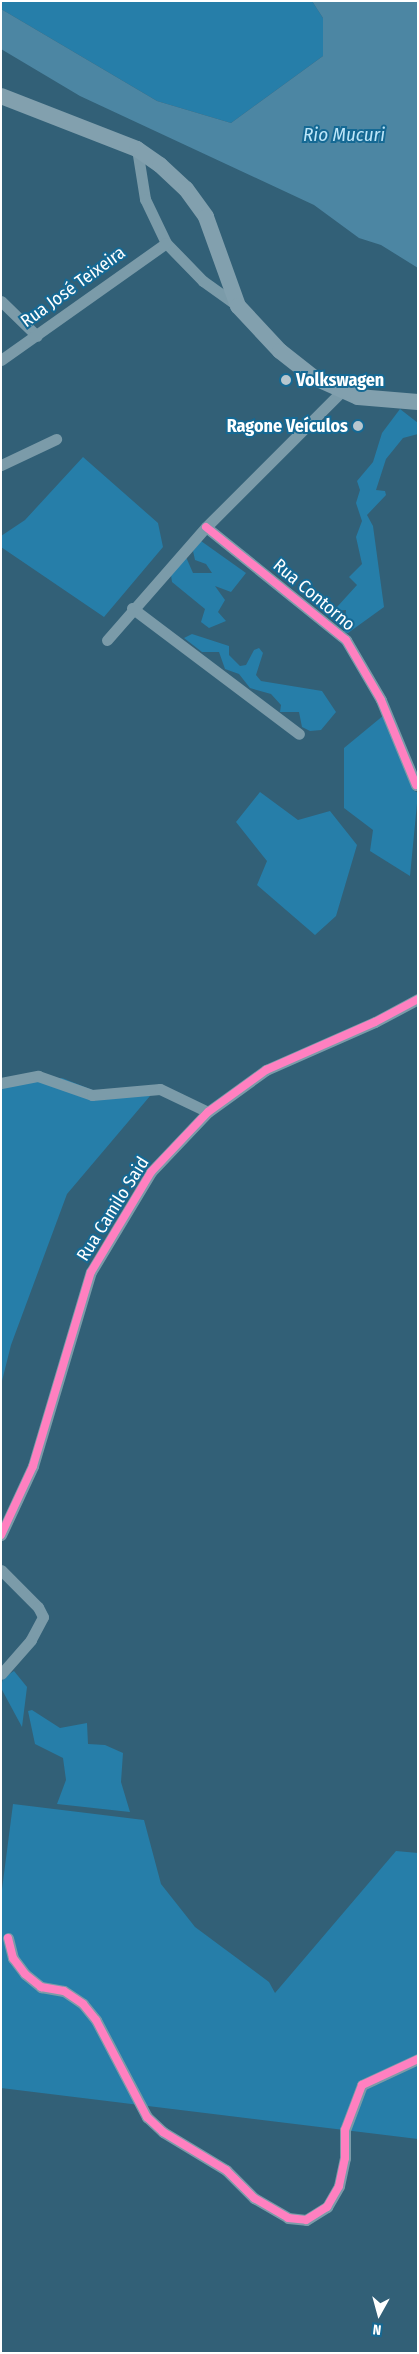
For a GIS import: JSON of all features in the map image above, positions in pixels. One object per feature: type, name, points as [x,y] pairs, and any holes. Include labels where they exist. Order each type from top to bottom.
[{"type":"main road","points":[[1,96],[136,149],[186,189],[206,218],[238,306],[280,351],[313,377],[341,392],[380,400],[418,402]]},
{"type":"street","points":[[136,149],[145,199],[166,243],[203,281],[238,306]]},
{"type":"street","name":"Rua José Teixeira","points":[[1,360],[166,243]]},
{"type":"street","points":[[1,301],[37,336]]},
{"type":"street","points":[[107,640],[132,608],[206,527],[341,392]]},
{"type":"street","points":[[1,465],[56,439]]},
{"type":"street","name":"Rua Contorno","points":[[206,527],[346,640],[382,700],[416,786]]},
{"type":"street","points":[[132,608],[299,734]]},
{"type":"street","name":"Rua Camilo Said","points":[[1,1535],[33,1466],[91,1272],[151,1172],[208,1112],[266,1070],[375,1022],[418,999]]},
{"type":"street","points":[[1,1084],[38,1076],[92,1095],[160,1089],[208,1112]]},
{"type":"street","points":[[1,1570],[38,1606],[43,1617],[31,1640],[1,1674]]},
{"type":"street","points":[[8,1938],[13,1958],[25,1974],[41,1987],[64,1991],[83,2004],[96,2020],[147,2117],[163,2132],[226,2170],[254,2198],[288,2218],[306,2220],[331,2200],[345,2158],[345,2130],[362,2085],[418,2059]]},
{"type":"shaded area","points":[[1,1],[312,1],[323,18],[323,56],[231,123],[157,101],[1,9]]},
{"type":"shaded area","points":[[400,409],[418,423],[418,434],[403,438],[386,459],[376,490],[385,491],[386,495],[367,515],[373,526],[384,607],[348,633],[344,632],[346,610],[336,611],[337,607],[357,585],[349,577],[362,564],[356,537],[362,521],[356,503],[360,490],[357,481],[373,462],[382,433]]},
{"type":"shaded area","points":[[83,457],[158,523],[163,547],[104,617],[1,547],[1,536],[25,520]]},
{"type":"shaded area","points":[[201,541],[246,573],[231,592],[215,586],[225,600],[218,612],[226,621],[209,628],[201,622],[205,609],[172,582],[171,575],[186,557],[193,573],[212,573],[206,564],[195,560],[193,551]]},
{"type":"shaded area","points":[[192,634],[229,646],[229,655],[240,666],[246,665],[254,650],[259,648],[263,653],[256,675],[261,681],[322,691],[336,712],[321,730],[310,731],[302,727],[299,712],[280,712],[281,705],[271,694],[250,688],[239,674],[225,669],[219,652],[202,652],[184,638]]},
{"type":"shaded area","points":[[384,715],[413,790],[418,793],[410,876],[370,851],[373,830],[344,808],[344,748]]},
{"type":"shaded area","points":[[260,792],[298,820],[330,811],[357,845],[336,916],[315,935],[257,885],[267,861],[236,822]]},
{"type":"shaded area","points":[[62,1078],[95,1091],[142,1087],[150,1096],[67,1194],[11,1345],[1,1385],[1,1085]]},
{"type":"shaded area","points":[[14,1671],[27,1687],[22,1727],[1,1688],[3,1678]]},
{"type":"shaded area","points":[[32,1710],[60,1728],[87,1723],[88,1744],[105,1745],[123,1753],[121,1782],[130,1812],[57,1804],[66,1780],[63,1758],[35,1744],[28,1711]]},
{"type":"shaded area","points":[[13,1804],[144,1820],[161,1884],[195,1927],[269,1982],[275,1993],[396,1851],[418,1853],[418,2139],[1,2088],[1,1897]]},
{"type":"water","name":"Rio Mucuri","points":[[312,1],[418,1],[418,268],[381,245],[359,238],[314,205],[80,96],[1,49],[1,9],[157,101],[231,123],[323,56],[323,18]]},
{"type":"cycle path","points":[[206,527],[346,640],[381,700],[416,785]]},
{"type":"cycle path","points":[[1,1535],[33,1466],[91,1272],[151,1172],[208,1112],[266,1070],[375,1022],[418,999]]},
{"type":"cycle path","points":[[8,1938],[13,1958],[25,1974],[41,1987],[64,1991],[83,2004],[96,2020],[147,2117],[163,2132],[226,2170],[254,2198],[288,2218],[306,2220],[327,2207],[339,2186],[345,2158],[345,2130],[362,2085],[418,2059]]},
{"type":"place","name":"Volkswagen","points":[[286,380]]},
{"type":"place","name":"Ragone Veículos","points":[[358,426]]}]
